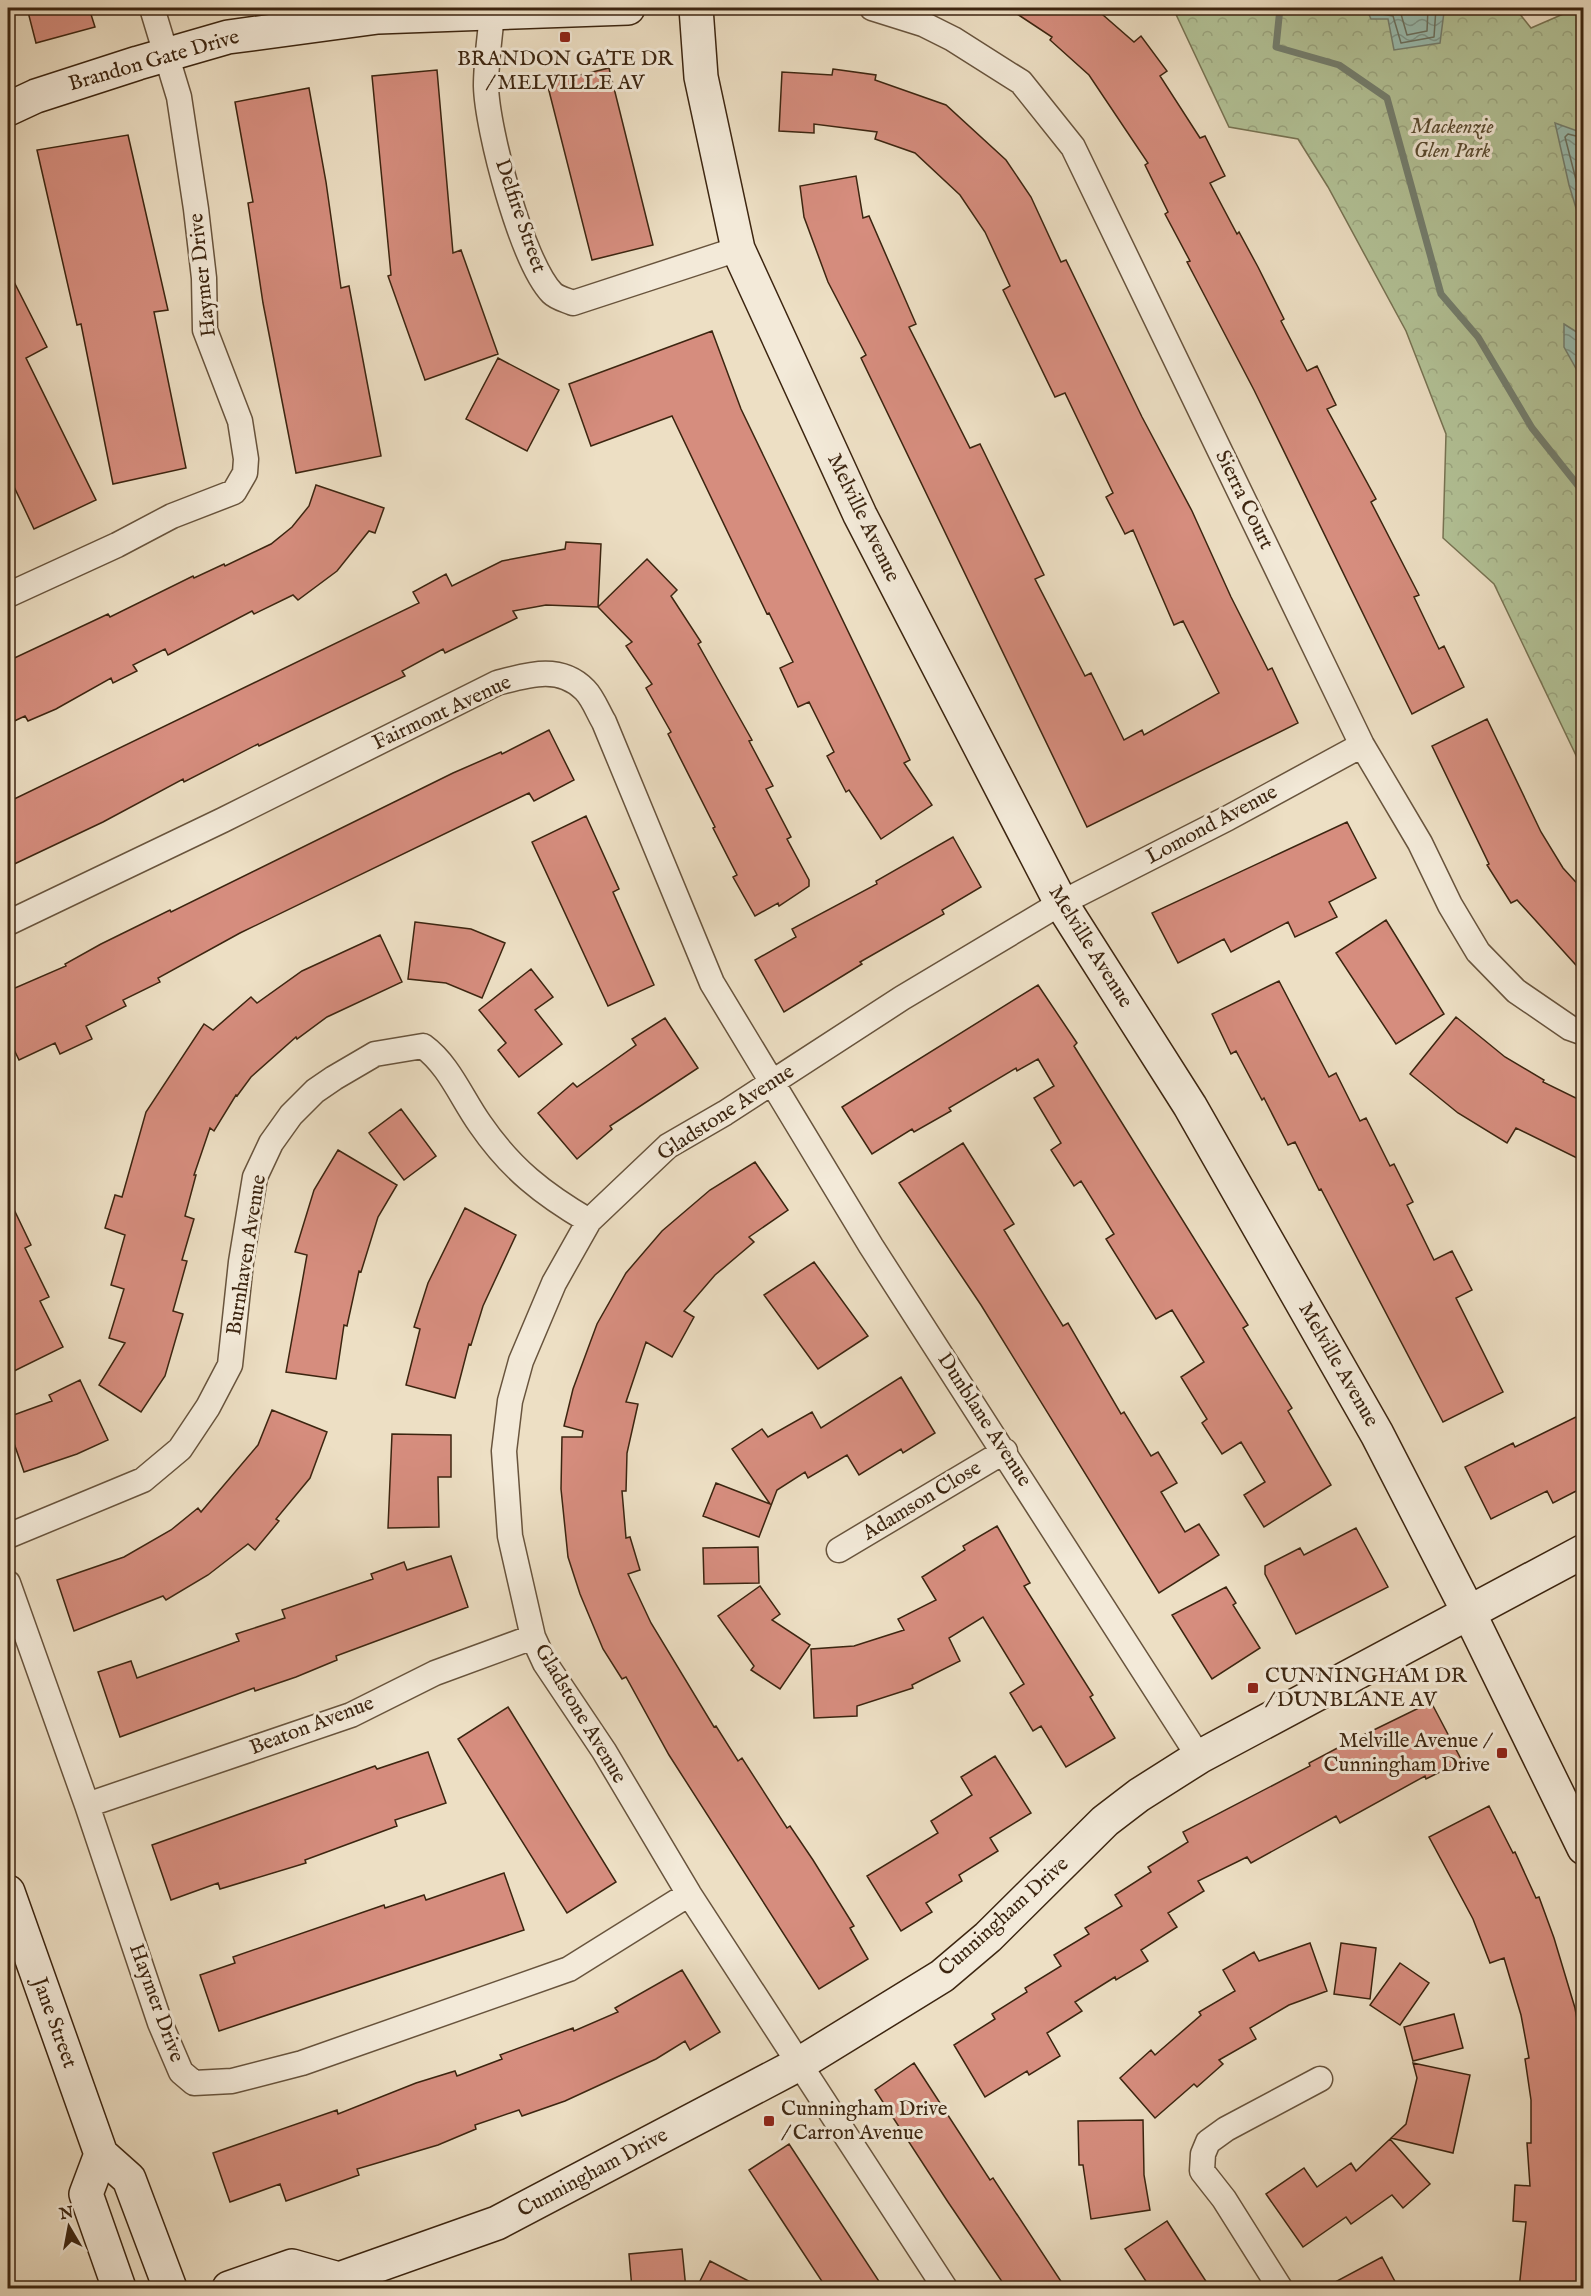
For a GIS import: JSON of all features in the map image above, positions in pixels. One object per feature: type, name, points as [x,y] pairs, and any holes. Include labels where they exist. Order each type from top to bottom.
[{"type":"street","name":"Haymer Drive","points":[[10,590],[117,545],[172,516],[234,492],[245,473],[246,459],[240,421],[205,330],[204,278],[196,209],[178,97],[152,8]]},
{"type":"street","name":"Brandon Gate Drive","points":[[8,109],[36,96],[165,54],[228,37],[378,17],[628,8]]},
{"type":"street","name":"Melville Avenue","points":[[696,8],[700,77],[738,249],[860,515],[1061,903],[1190,1106],[1377,1434],[1468,1611],[1584,1848]]},
{"type":"street","name":"Sierra Court","points":[[872,8],[923,24],[953,39],[1021,82],[1073,147],[1362,745],[1478,952],[1516,991],[1570,1028],[1584,1033]]},
{"type":"street","name":"Delfire Street","points":[[492,13],[486,87],[495,141],[506,188],[524,237],[541,280],[554,295],[573,303],[738,249]]},
{"type":"street","name":"Fairmont Avenue","points":[[8,923],[223,820],[497,683],[541,673],[566,676],[585,690],[604,722],[712,983],[772,1081]]},
{"type":"street","name":"Lomond Avenue","points":[[1061,903],[1228,818],[1362,745]]},
{"type":"street","name":"Gladstone Avenue","points":[[945,2289],[689,1894],[604,1751],[545,1663],[533,1637],[510,1536],[504,1450],[510,1401],[521,1361],[554,1282],[590,1221],[668,1146],[902,998],[1061,903]]},
{"type":"street","name":"Burnhaven Avenue","points":[[8,1536],[143,1480],[180,1449],[208,1407],[230,1365],[241,1263],[255,1177],[271,1143],[291,1115],[315,1091],[356,1064],[375,1054],[423,1046],[438,1057],[480,1124],[506,1158],[543,1194],[590,1221]]},
{"type":"street","name":"Dunblane Avenue","points":[[772,1081],[871,1246],[1005,1451],[1199,1758]]},
{"type":"street","name":"Adamson Close","points":[[839,1550],[1005,1451]]},
{"type":"street","name":"Cunningham Drive","points":[[229,2289],[292,2266],[336,2284],[497,2223],[799,2064],[942,1976],[987,1937],[1105,1821],[1139,1795],[1199,1758],[1468,1611],[1584,1551]]},
{"type":"street","name":"Haymer Drive","points":[[8,1583],[87,1805],[160,2023],[182,2072],[194,2084],[232,2081],[302,2063],[568,1969],[689,1894]]},
{"type":"street","name":"Beaton Avenue","points":[[87,1805],[351,1714],[435,1673],[533,1637]]},
{"type":"street","name":"Jane Street","points":[[8,1892],[101,2154],[129,2179],[170,2289]]},
{"type":"street","points":[[1280,2289],[1224,2199],[1202,2171],[1203,2154],[1208,2142],[1227,2129],[1320,2079]]},
{"type":"street","points":[[101,2154],[86,2194],[119,2289]]},
{"type":"green space","name":"Mackenzie Glen Park","points":[[1173,8],[1515,8],[1531,28],[1577,8],[1583,8],[1583,770],[1494,584],[1443,538],[1446,434],[1406,331],[1328,187],[1298,139],[1229,127]]},
{"type":"water","points":[[1366,8],[1439,8],[1444,12],[1440,43],[1394,50],[1388,19],[1371,19]]},
{"type":"water","points":[[1555,123],[1583,133],[1583,231],[1569,185]]},
{"type":"water","points":[[1564,324],[1583,336],[1583,381],[1564,347]]},
{"type":"building","points":[[27,8],[89,8],[95,27],[36,43]]},
{"type":"building","points":[[1008,8],[1095,8],[1134,42],[1141,36],[1167,71],[1160,76],[1200,138],[1205,136],[1225,176],[1210,183],[1237,234],[1239,232],[1258,267],[1284,319],[1281,321],[1307,371],[1317,366],[1336,405],[1327,409],[1376,499],[1371,502],[1419,595],[1414,597],[1439,649],[1444,646],[1464,687],[1412,714],[1254,390],[1187,262],[1190,261],[1165,214],[1168,212],[1145,165],[1148,163],[1089,75],[1050,40],[1052,37]]},
{"type":"building","points":[[609,68],[653,245],[592,260],[547,83]]},
{"type":"building","points":[[833,69],[876,75],[875,80],[946,105],[1006,160],[1031,197],[1061,262],[1066,260],[1142,417],[1192,511],[1231,597],[1268,670],[1272,668],[1298,723],[1087,827],[861,358],[866,355],[828,282],[804,217],[800,186],[856,176],[863,218],[869,216],[916,324],[909,327],[970,448],[980,444],[1044,575],[1035,579],[1085,676],[1091,673],[1124,740],[1142,730],[1144,735],[1219,693],[1183,621],[1174,625],[1133,530],[1125,534],[1106,497],[1113,493],[1065,393],[1055,397],[1003,290],[1010,286],[985,232],[960,195],[915,153],[875,139],[877,132],[814,124],[814,133],[779,131],[782,72],[832,75]]},
{"type":"building","points":[[437,70],[453,253],[461,250],[498,354],[425,380],[388,276],[391,275],[372,76]]},
{"type":"building","points":[[309,88],[326,182],[341,288],[349,286],[381,456],[296,473],[263,303],[248,203],[253,202],[235,102]]},
{"type":"building","points":[[128,135],[168,310],[154,312],[186,468],[113,484],[81,324],[77,325],[37,150]]},
{"type":"building","points":[[8,270],[47,347],[26,358],[96,500],[34,529],[8,474]]},
{"type":"building","points":[[712,331],[741,409],[910,760],[904,763],[932,805],[881,839],[849,790],[846,792],[827,756],[834,752],[809,702],[798,707],[780,668],[793,662],[769,613],[767,614],[672,416],[591,446],[569,384]]},
{"type":"building","points":[[498,358],[559,390],[527,451],[466,419]]},
{"type":"building","points":[[316,485],[384,508],[375,533],[369,531],[337,571],[298,600],[293,595],[254,614],[252,611],[168,655],[165,649],[133,665],[137,671],[113,683],[111,678],[56,709],[28,721],[25,716],[8,724],[8,661],[108,614],[110,617],[193,576],[194,578],[224,564],[225,566],[271,544],[292,527],[309,506]]},
{"type":"building","points":[[566,542],[601,544],[598,607],[546,605],[513,611],[517,618],[445,653],[443,649],[402,671],[405,676],[259,746],[258,744],[184,782],[183,779],[103,822],[8,867],[8,802],[419,603],[413,592],[446,574],[452,586],[502,561],[565,549]]},
{"type":"building","points":[[647,559],[677,590],[671,596],[701,642],[698,644],[752,740],[749,741],[773,786],[766,789],[791,837],[787,839],[809,880],[809,886],[779,906],[778,903],[755,916],[733,877],[737,875],[668,734],[671,732],[646,688],[652,684],[626,646],[632,642],[598,607]]},
{"type":"building","points":[[1487,719],[1541,832],[1563,868],[1584,891],[1584,974],[1517,900],[1511,903],[1487,865],[1489,864],[1432,746]]},
{"type":"building","points":[[549,730],[574,780],[534,801],[529,793],[240,933],[158,978],[160,982],[123,1000],[126,1006],[86,1026],[92,1039],[60,1054],[55,1043],[19,1060],[8,1037],[8,991],[66,966],[65,964],[101,944],[170,910],[171,912],[453,773],[501,752],[502,754]]},
{"type":"building","points":[[586,816],[619,889],[613,892],[654,985],[608,1006],[532,842]]},
{"type":"building","points":[[1347,822],[1376,878],[1329,902],[1337,917],[1295,937],[1288,922],[1231,952],[1224,939],[1178,963],[1152,913]]},
{"type":"building","points":[[953,837],[981,887],[942,910],[944,914],[860,962],[862,964],[784,1012],[755,960],[796,937],[792,929],[877,884],[876,881]]},
{"type":"building","points":[[1386,920],[1444,1014],[1396,1044],[1336,953]]},
{"type":"building","points":[[415,922],[471,929],[505,943],[482,998],[446,983],[408,979]]},
{"type":"building","points":[[380,935],[402,982],[327,1017],[297,1039],[296,1037],[251,1077],[236,1095],[214,1131],[210,1128],[194,1175],[196,1175],[185,1216],[194,1219],[182,1260],[187,1261],[173,1311],[183,1314],[165,1376],[141,1412],[99,1385],[125,1343],[109,1338],[124,1289],[111,1285],[125,1235],[105,1228],[115,1195],[122,1197],[146,1112],[204,1024],[213,1030],[251,997],[257,1003],[302,971]]},
{"type":"building","points":[[531,969],[553,997],[535,1010],[562,1044],[519,1077],[498,1050],[506,1043],[479,1010]]},
{"type":"building","points":[[1279,981],[1329,1077],[1336,1073],[1360,1121],[1366,1118],[1390,1166],[1394,1164],[1413,1202],[1407,1205],[1434,1260],[1452,1251],[1472,1290],[1456,1298],[1503,1392],[1443,1422],[1295,1142],[1288,1145],[1236,1051],[1231,1054],[1212,1014]]},
{"type":"building","points":[[1038,985],[1077,1043],[1074,1046],[1248,1325],[1243,1328],[1292,1408],[1288,1411],[1331,1485],[1264,1527],[1244,1495],[1265,1482],[1241,1442],[1222,1454],[1202,1423],[1207,1419],[1181,1377],[1204,1362],[1172,1310],[1156,1319],[1106,1239],[1114,1234],[1081,1181],[1074,1186],[1051,1150],[1061,1143],[1034,1098],[1054,1086],[1038,1059],[1017,1071],[1016,1068],[949,1108],[951,1111],[914,1132],[912,1129],[872,1154],[842,1107]]},
{"type":"building","points":[[1456,1017],[1505,1057],[1544,1080],[1543,1082],[1584,1102],[1584,1149],[1579,1159],[1516,1128],[1507,1143],[1458,1113],[1410,1074]]},
{"type":"building","points":[[665,1018],[698,1068],[610,1126],[612,1129],[577,1159],[538,1113],[573,1083],[577,1087],[636,1045],[632,1039]]},
{"type":"building","points":[[401,1109],[436,1156],[404,1180],[369,1133]]},
{"type":"building","points":[[963,1143],[1014,1224],[1004,1230],[1063,1326],[1068,1323],[1121,1414],[1124,1412],[1151,1456],[1158,1452],[1177,1483],[1161,1492],[1185,1532],[1199,1524],[1219,1555],[1159,1593],[981,1305],[899,1183]]},
{"type":"building","points":[[338,1150],[397,1185],[378,1217],[361,1272],[359,1271],[347,1326],[344,1325],[336,1379],[286,1372],[307,1255],[295,1252],[314,1190]]},
{"type":"building","points":[[755,1162],[788,1210],[749,1237],[754,1242],[715,1275],[684,1311],[694,1317],[672,1357],[646,1342],[626,1402],[638,1404],[627,1453],[626,1491],[622,1491],[626,1538],[630,1537],[640,1570],[628,1574],[651,1623],[714,1727],[716,1726],[738,1761],[742,1758],[787,1828],[790,1826],[854,1926],[850,1928],[868,1959],[819,1989],[669,1755],[626,1677],[622,1679],[603,1649],[580,1594],[568,1557],[561,1489],[562,1437],[582,1437],[583,1431],[564,1426],[573,1389],[597,1324],[626,1273],[662,1231],[710,1190]]},
{"type":"building","points":[[8,1197],[31,1245],[25,1248],[49,1297],[40,1301],[63,1347],[8,1374]]},
{"type":"building","points":[[465,1208],[516,1235],[483,1306],[471,1345],[469,1344],[455,1398],[406,1385],[420,1329],[414,1327],[428,1283]]},
{"type":"building","points":[[814,1262],[868,1336],[818,1369],[764,1295]]},
{"type":"building","points":[[901,1377],[935,1433],[903,1453],[901,1449],[859,1475],[847,1455],[808,1478],[805,1472],[777,1490],[759,1537],[703,1516],[716,1483],[770,1504],[732,1449],[762,1429],[768,1437],[812,1412],[821,1428]]},
{"type":"building","points":[[80,1380],[108,1440],[77,1454],[24,1472],[8,1426],[8,1417],[52,1401],[49,1395]]},
{"type":"building","points":[[272,1410],[327,1432],[310,1478],[276,1519],[279,1521],[255,1550],[248,1544],[208,1575],[166,1600],[163,1596],[74,1631],[57,1580],[124,1557],[171,1530],[198,1508],[201,1512],[258,1445]]},
{"type":"building","points":[[1584,1413],[1584,1487],[1553,1503],[1547,1491],[1491,1519],[1465,1467],[1513,1443],[1515,1447]]},
{"type":"building","points":[[392,1434],[451,1435],[451,1477],[438,1477],[439,1527],[388,1528]]},
{"type":"building","points":[[997,1526],[1030,1583],[1024,1586],[1093,1695],[1090,1697],[1115,1738],[1066,1767],[1041,1726],[1033,1731],[1010,1693],[1024,1684],[983,1617],[949,1638],[960,1661],[912,1685],[913,1688],[857,1706],[857,1716],[814,1718],[811,1649],[854,1646],[904,1630],[898,1619],[936,1600],[922,1577],[965,1550],[963,1546]]},
{"type":"building","points":[[1356,1528],[1388,1587],[1296,1634],[1265,1574],[1265,1566],[1300,1548],[1304,1555]]},
{"type":"building","points":[[758,1547],[759,1583],[704,1584],[703,1548]]},
{"type":"building","points":[[451,1556],[468,1607],[336,1656],[337,1660],[296,1677],[255,1691],[254,1688],[120,1737],[98,1672],[131,1661],[137,1678],[239,1641],[236,1634],[285,1618],[282,1610],[373,1579],[371,1574],[404,1562],[407,1570]]},
{"type":"building","points":[[760,1586],[780,1614],[772,1620],[810,1645],[780,1689],[751,1670],[754,1666],[718,1616]]},
{"type":"building","points":[[1226,1587],[1236,1603],[1233,1605],[1260,1648],[1212,1679],[1172,1615]]},
{"type":"building","points":[[1431,1702],[1462,1761],[1426,1779],[1425,1776],[1340,1823],[1336,1816],[1251,1863],[1247,1857],[1198,1881],[1204,1891],[1168,1913],[1177,1927],[1141,1950],[1148,1961],[1116,1980],[1115,1977],[1075,2002],[1082,2011],[1047,2033],[1060,2056],[1029,2075],[1027,2071],[985,2097],[954,2045],[995,2019],[992,2014],[1027,1992],[1025,1988],[1061,1966],[1054,1955],[1089,1934],[1085,1928],[1122,1906],[1115,1895],[1151,1872],[1148,1867],[1188,1842],[1183,1832],[1310,1766],[1309,1763],[1345,1744]]},
{"type":"building","points":[[508,1707],[616,1882],[567,1913],[458,1739]]},
{"type":"building","points":[[428,1752],[446,1803],[395,1820],[397,1826],[305,1860],[306,1863],[220,1889],[218,1883],[171,1900],[152,1845],[375,1766],[377,1769]]},
{"type":"building","points":[[995,1756],[1031,1813],[990,1838],[998,1851],[959,1875],[962,1881],[926,1903],[932,1912],[901,1931],[867,1876],[938,1833],[931,1821],[972,1795],[961,1777]]},
{"type":"building","points":[[1489,1806],[1513,1853],[1515,1852],[1536,1898],[1539,1897],[1575,2008],[1584,2059],[1584,2252],[1579,2289],[1519,2289],[1526,2222],[1513,2221],[1515,2185],[1530,2186],[1527,2143],[1531,2143],[1531,2100],[1525,2059],[1529,2058],[1521,2015],[1504,1958],[1490,1963],[1473,1919],[1429,1837]]},
{"type":"building","points":[[504,1873],[524,1930],[219,2031],[200,1975],[235,1963],[233,1957],[384,1905],[385,1908],[424,1895],[426,1900]]},
{"type":"building","points":[[1310,1943],[1327,1991],[1289,2005],[1250,2028],[1256,2039],[1219,2060],[1223,2064],[1197,2087],[1194,2084],[1155,2118],[1120,2078],[1151,2050],[1155,2055],[1201,2015],[1199,2012],[1235,1991],[1223,1970],[1254,1952],[1259,1961]]},
{"type":"building","points":[[1341,1943],[1376,1948],[1370,1999],[1334,1994]]},
{"type":"building","points":[[1400,1963],[1429,1983],[1400,2025],[1370,2005]]},
{"type":"building","points":[[682,1970],[720,2032],[690,2050],[685,2041],[656,2059],[565,2101],[522,2116],[519,2110],[475,2125],[476,2129],[438,2145],[357,2169],[359,2175],[286,2201],[280,2184],[230,2202],[213,2153],[337,2110],[338,2114],[416,2083],[455,2071],[457,2076],[502,2059],[500,2055],[573,2028],[574,2031],[618,2012],[615,2008]]},
{"type":"building","points":[[1454,2014],[1463,2048],[1413,2061],[1404,2027]]},
{"type":"building","points":[[914,2063],[990,2180],[993,2178],[1066,2289],[1007,2289],[948,2202],[875,2090]]},
{"type":"building","points":[[1413,2063],[1470,2075],[1453,2153],[1391,2138],[1406,2124],[1417,2078]]},
{"type":"building","points":[[1143,2120],[1144,2175],[1150,2210],[1091,2219],[1083,2165],[1079,2165],[1078,2121]]},
{"type":"building","points":[[1390,2139],[1430,2184],[1403,2208],[1392,2195],[1351,2224],[1346,2217],[1303,2247],[1266,2194],[1304,2168],[1317,2187],[1351,2163],[1356,2171]]},
{"type":"building","points":[[789,2144],[884,2289],[827,2289],[781,2219],[749,2170]]},
{"type":"building","points":[[1167,2221],[1211,2289],[1151,2289],[1125,2249]]},
{"type":"building","points":[[682,2249],[686,2289],[632,2289],[629,2254]]},
{"type":"building","points":[[1382,2257],[1399,2289],[1322,2289]]},
{"type":"building","points":[[710,2261],[764,2289],[696,2289]]},
{"type":"waterway","points":[[1280,8],[1276,47],[1339,65],[1387,98],[1441,294],[1478,337],[1532,428],[1584,493]]},
{"type":"place","name":"BRANDON GATE DR / MELVILLE AV","points":[[565,37]]},
{"type":"place","name":"CUNNINGHAM DR / DUNBLANE AV","points":[[1253,1688]]},
{"type":"place","name":"Melville Avenue / Cunningham Drive","points":[[1502,1753]]},
{"type":"place","name":"Cunningham Drive / Carron Avenue","points":[[769,2121]]}]
